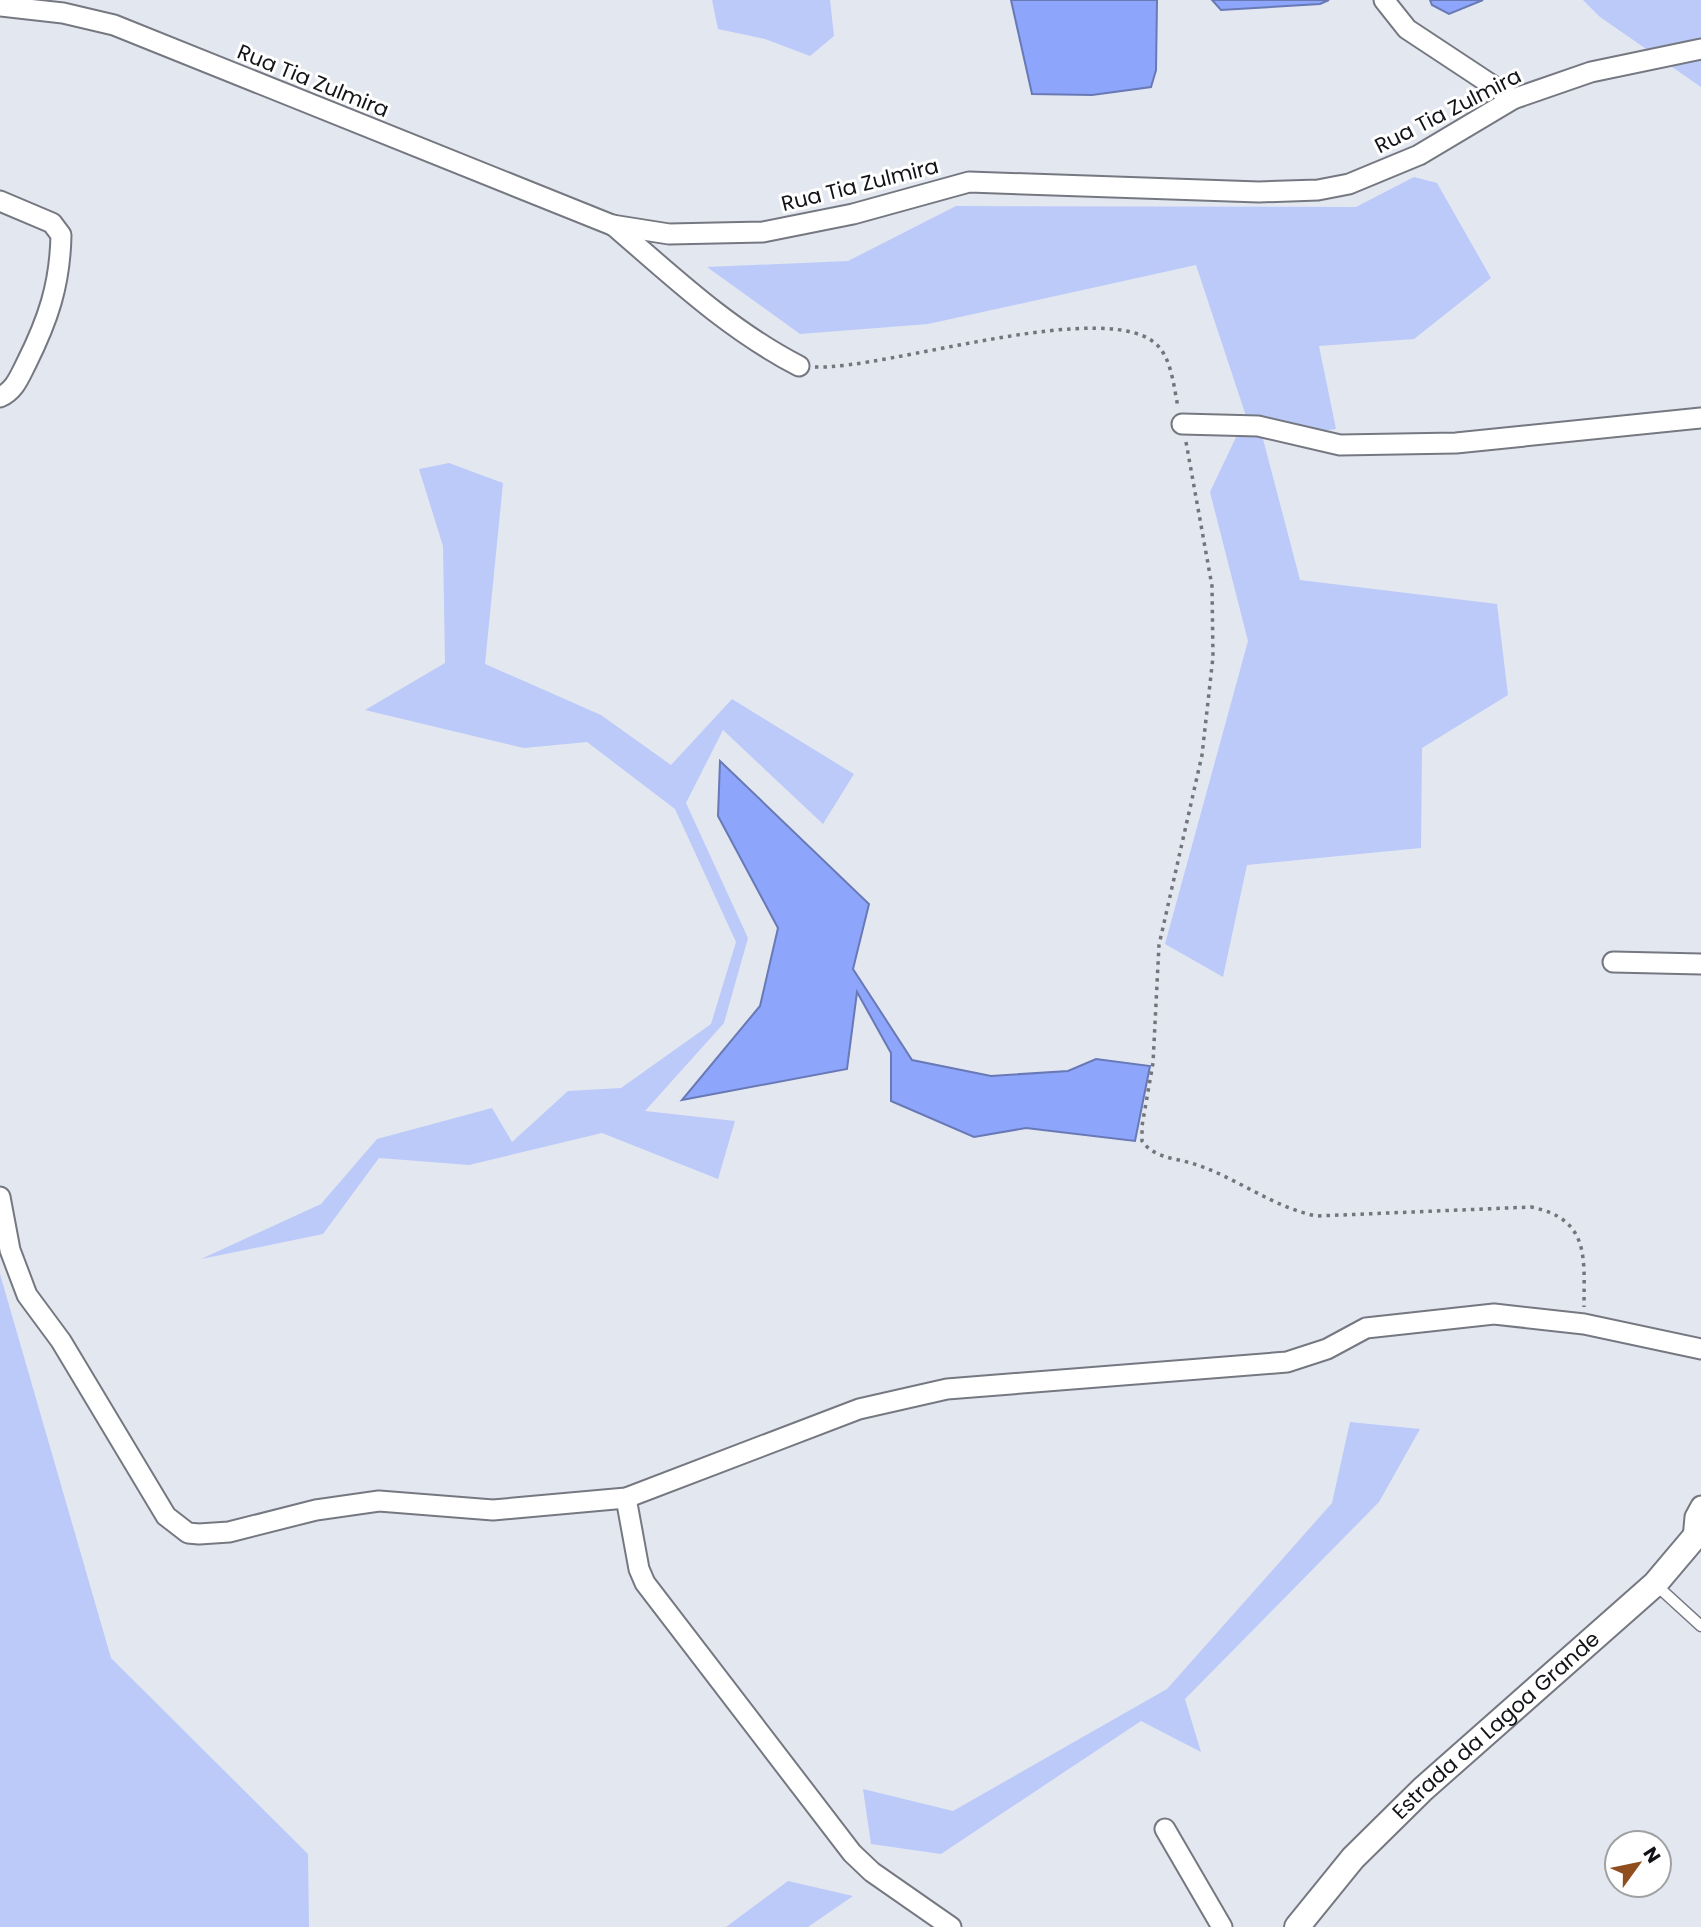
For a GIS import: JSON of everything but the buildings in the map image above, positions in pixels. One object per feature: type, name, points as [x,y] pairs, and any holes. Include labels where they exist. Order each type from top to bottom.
[{"type":"street","points":[[1384,0],[1407,29],[1513,99]]},
{"type":"street","name":"Rua Tia Zulmira","points":[[0,6],[63,13],[114,25],[158,40],[269,88],[612,225],[669,234],[763,232],[853,214],[969,182],[1259,192],[1318,190],[1349,184],[1419,155],[1513,99],[1591,72],[1701,49]]},
{"type":"street","points":[[0,201],[52,223],[61,235],[59,265],[44,329],[12,391],[0,397]]},
{"type":"street","points":[[612,225],[714,312],[768,350],[799,366]]},
{"type":"street","points":[[1182,424],[1258,426],[1340,446],[1455,443],[1701,418]]},
{"type":"street","points":[[1613,962],[1701,964]]},
{"type":"street","points":[[0,1197],[10,1250],[27,1295],[61,1341],[166,1516],[188,1533],[229,1532],[316,1510],[379,1501],[493,1510],[626,1497],[847,1413],[947,1389],[1287,1362],[1327,1349],[1366,1328],[1418,1320],[1494,1314],[1584,1324],[1701,1349]]},
{"type":"street","points":[[626,1497],[639,1569],[645,1583],[746,1717],[852,1853],[872,1872],[951,1927]]},
{"type":"street","points":[[1697,1536],[1695,1517],[1701,1506]]},
{"type":"street","name":"Estrada da Lagoa Grande","points":[[1297,1927],[1353,1858],[1423,1789],[1655,1584],[1697,1536]]},
{"type":"street","points":[[1165,1829],[1222,1927]]},
{"type":"lane","points":[[1655,1584],[1701,1626]]},
{"type":"path","points":[[799,366],[865,364],[1061,327],[1140,333],[1158,345],[1165,357],[1195,479],[1212,586],[1213,656],[1202,755],[1159,945],[1153,1063],[1142,1141],[1155,1153],[1218,1171],[1298,1213],[1317,1216],[1531,1207],[1555,1212],[1567,1221],[1577,1236],[1584,1259],[1584,1324]]},
{"type":"shaded area","points":[[712,0],[830,0],[834,36],[810,56],[765,39],[718,29]]},
{"type":"shaded area","points":[[1583,0],[1701,0],[1701,87],[1600,17]]},
{"type":"shaded area","points":[[1414,177],[1437,183],[1491,278],[1414,339],[1319,346],[1336,429],[1263,439],[1300,580],[1497,604],[1508,695],[1422,748],[1421,848],[1247,865],[1223,977],[1165,944],[1248,641],[1210,492],[1246,416],[1196,265],[928,324],[800,334],[707,267],[848,261],[956,206],[1356,207]]},
{"type":"shaded area","points":[[449,463],[503,483],[485,664],[601,715],[671,765],[732,699],[854,774],[823,824],[723,730],[686,803],[748,938],[724,1023],[645,1111],[735,1121],[718,1179],[602,1133],[469,1165],[379,1158],[323,1234],[201,1259],[321,1204],[377,1139],[492,1108],[512,1142],[568,1091],[621,1088],[711,1024],[736,942],[675,809],[587,742],[524,748],[365,710],[445,663],[443,546],[419,469]]},
{"type":"shaded area","points":[[0,1274],[111,1658],[308,1854],[309,1927],[0,1927]]},
{"type":"shaded area","points":[[1350,1422],[1420,1429],[1379,1502],[1185,1699],[1201,1752],[1141,1721],[941,1854],[871,1844],[863,1789],[953,1811],[1167,1689],[1332,1503]]},
{"type":"shaded area","points":[[788,1881],[853,1896],[808,1927],[726,1927]]},
{"type":"water","points":[[1011,0],[1157,0],[1156,70],[1151,87],[1092,95],[1032,94]]},
{"type":"water","points":[[1212,0],[1329,0],[1320,4],[1221,10]]},
{"type":"water","points":[[1430,0],[1483,0],[1449,14],[1432,5]]},
{"type":"water","points":[[720,761],[869,904],[853,969],[912,1060],[991,1076],[1068,1071],[1096,1059],[1150,1066],[1135,1141],[1026,1128],[974,1137],[891,1101],[891,1053],[857,992],[847,1069],[682,1100],[760,1006],[778,928],[718,816]]}]
